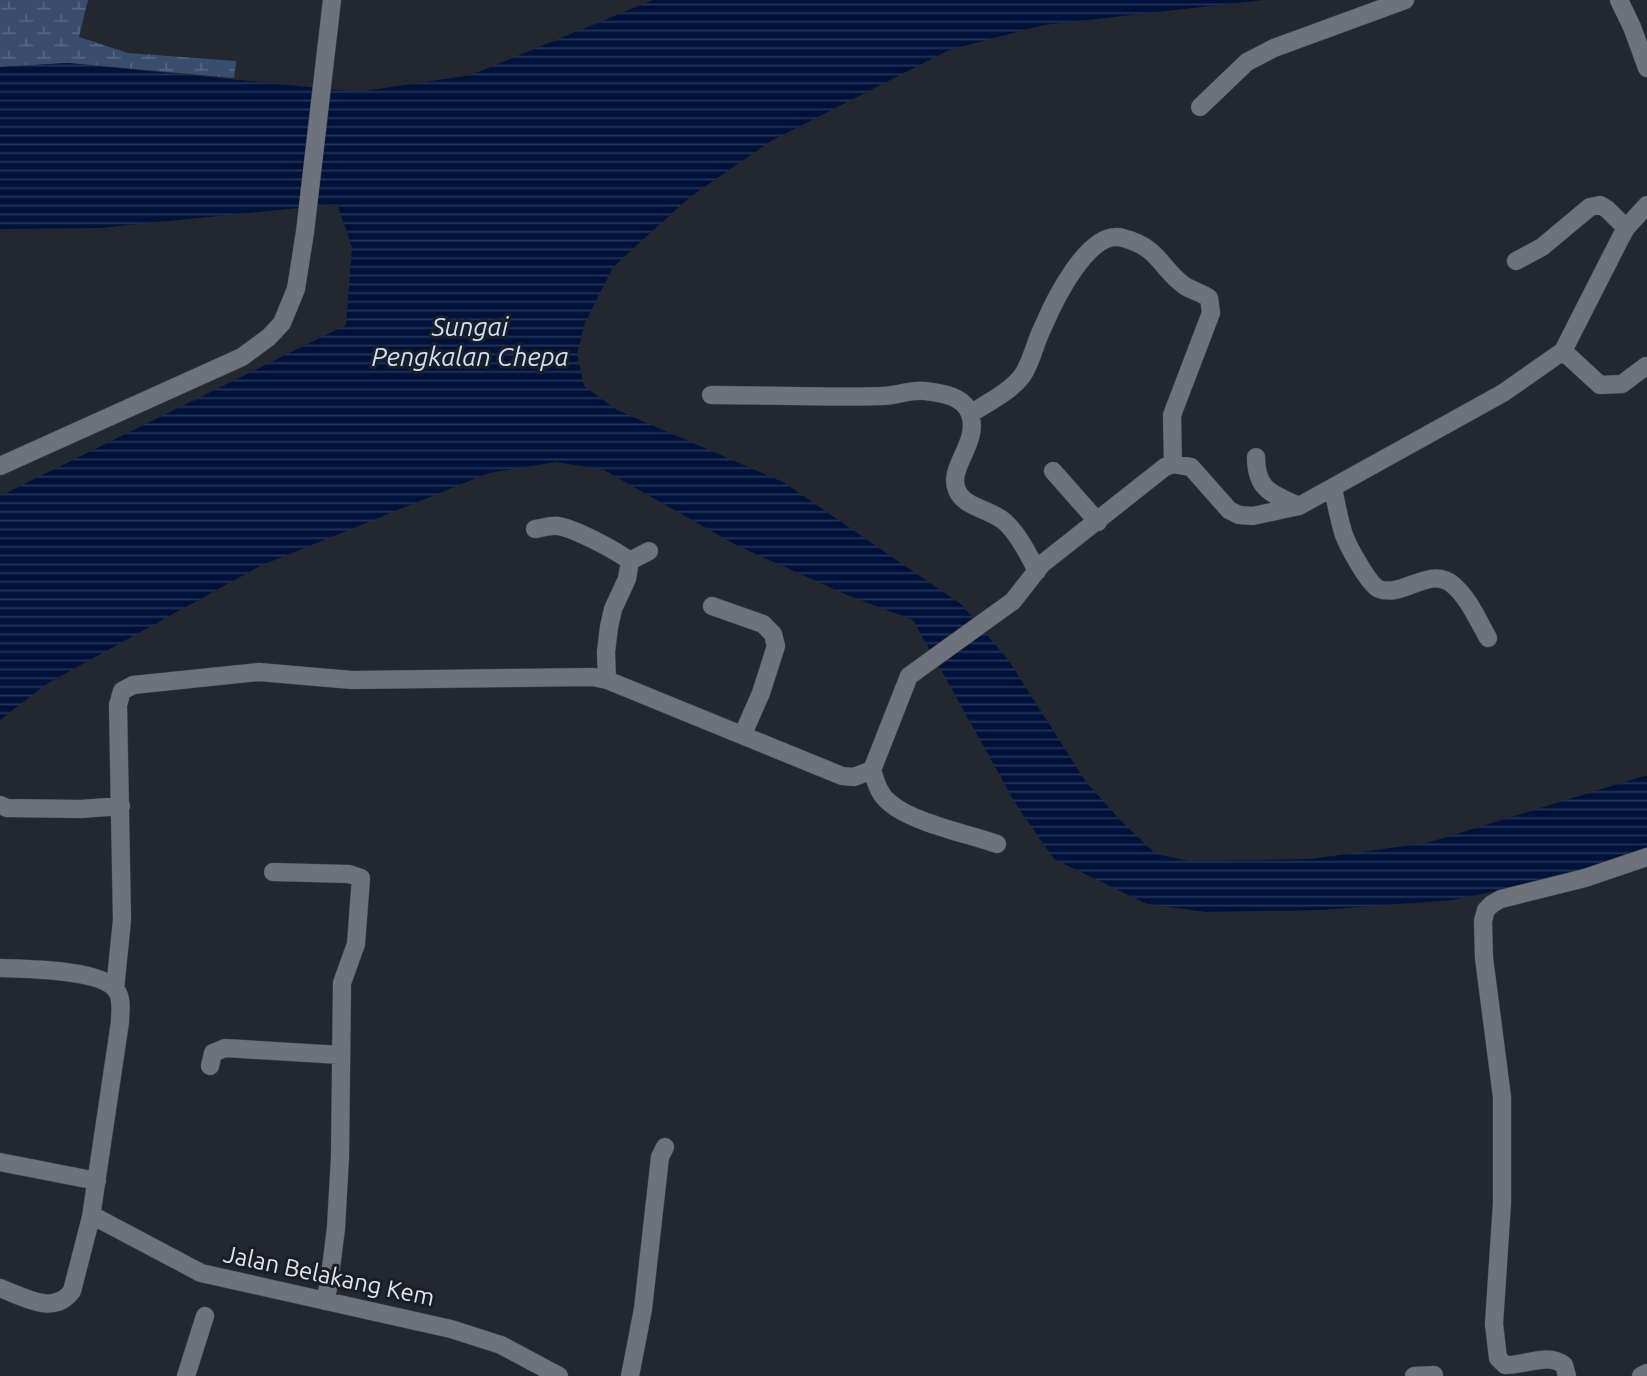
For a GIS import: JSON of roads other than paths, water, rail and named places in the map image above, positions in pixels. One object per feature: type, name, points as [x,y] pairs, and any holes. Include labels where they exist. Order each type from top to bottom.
[{"type":"street","points":[[0,466],[242,357],[269,337],[282,323],[296,289],[305,232],[332,0]]},
{"type":"street","points":[[1200,107],[1247,62],[1405,0]]},
{"type":"street","points":[[1619,0],[1647,68]]},
{"type":"street","points":[[1516,261],[1542,247],[1590,206],[1600,205],[1607,209],[1626,228]]},
{"type":"street","points":[[997,844],[905,813],[888,802],[878,788],[872,770],[909,676],[1013,601],[1042,564],[1165,467],[1173,464],[1191,467],[1229,510],[1239,515],[1253,516],[1299,506],[1503,393],[1563,351],[1626,228],[1647,205]]},
{"type":"street","points":[[970,414],[1015,384],[1023,374],[1043,327],[1072,272],[1097,243],[1105,238],[1125,238],[1149,248],[1186,287],[1209,298],[1212,306],[1172,415],[1173,464]]},
{"type":"street","points":[[1563,351],[1600,386],[1622,384],[1646,366]]},
{"type":"street","points":[[711,395],[886,396],[924,390],[958,398],[964,402],[970,414],[972,428],[968,449],[957,467],[955,485],[958,494],[976,508],[994,514],[1004,521],[1016,535],[1037,571]]},
{"type":"street","points":[[1256,457],[1260,481],[1269,493],[1299,506]]},
{"type":"street","points":[[1052,471],[1098,522]]},
{"type":"street","points":[[1333,488],[1344,536],[1371,583],[1379,589],[1388,590],[1421,580],[1451,583],[1488,638]]},
{"type":"street","points":[[535,529],[556,526],[571,530],[617,551],[630,561]]},
{"type":"street","points":[[630,561],[649,551]]},
{"type":"street","points":[[607,680],[609,627],[613,610],[627,579],[630,561]]},
{"type":"street","points":[[712,606],[763,624],[773,634],[776,646],[761,693],[743,734]]},
{"type":"street","points":[[0,1289],[42,1304],[51,1305],[66,1300],[76,1280],[91,1217],[120,1022],[120,1000],[116,989],[122,920],[118,705],[122,691],[133,685],[259,672],[352,680],[593,677],[607,680],[743,734],[842,776],[854,778],[872,770]]},
{"type":"street","points":[[0,805],[7,808],[81,809],[121,806]]},
{"type":"street","points":[[1567,1376],[1564,1364],[1552,1358],[1514,1365],[1505,1364],[1498,1358],[1494,1324],[1502,1203],[1502,1097],[1484,958],[1483,921],[1486,910],[1501,899],[1585,878],[1647,857]]},
{"type":"street","points":[[273,872],[349,874],[360,878],[356,944],[342,983],[340,1157],[336,1228],[330,1284],[325,1301]]},
{"type":"street","points":[[0,968],[85,975],[116,989]]},
{"type":"street","points":[[210,1066],[213,1053],[225,1048],[340,1055]]},
{"type":"street","points":[[630,1376],[643,1309],[660,1157],[665,1147]]},
{"type":"street","points":[[0,1162],[97,1181]]},
{"type":"street","name":"Jalan Belakang Kem","points":[[91,1217],[201,1273],[451,1329],[501,1345],[559,1376]]},
{"type":"street","points":[[186,1376],[205,1316]]},
{"type":"street","points":[[1641,1376],[1647,1373]]},
{"type":"street","points":[[1414,1376],[1434,1375]]},
{"type":"water","name":"Sungai Pengkalan Chepa","points":[[653,0],[1263,0],[1044,25],[949,50],[771,141],[690,197],[613,267],[585,323],[577,354],[584,386],[617,410],[783,482],[962,605],[1009,661],[1086,782],[1156,854],[1189,861],[1310,859],[1427,843],[1647,775],[1647,847],[1586,873],[1452,900],[1321,910],[1206,912],[1147,904],[1054,859],[1017,806],[913,620],[847,595],[736,545],[604,470],[556,462],[489,473],[260,566],[48,683],[0,720],[0,496],[346,325],[352,247],[337,204],[100,228],[0,229],[0,67],[68,63],[358,92],[471,75]]}]
